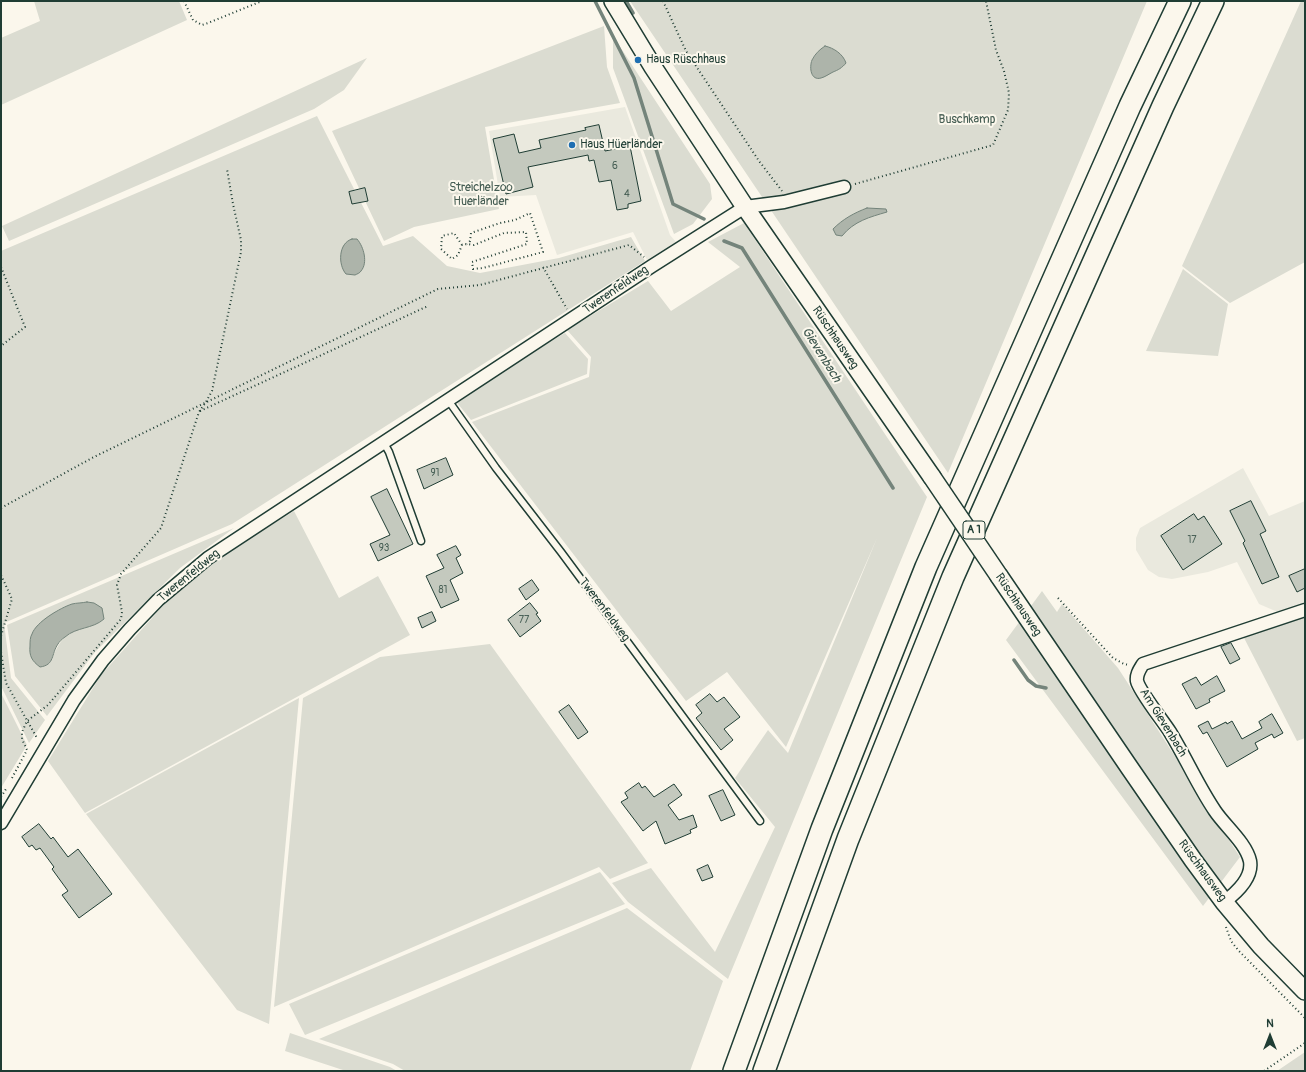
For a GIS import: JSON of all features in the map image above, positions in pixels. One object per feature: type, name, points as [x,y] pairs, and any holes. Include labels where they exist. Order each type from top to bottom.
[{"type":"highway","name":"A 1","points":[[734,1071],[822,828],[926,567],[1130,106],[1180,1]]},
{"type":"highway","name":"A 1","points":[[764,1071],[848,839],[953,577],[1163,106],[1213,1]]},
{"type":"main road","name":"Rüschhausweg","points":[[613,1],[652,67],[745,207],[932,477],[1193,860],[1224,902],[1261,946],[1305,991]]},
{"type":"street","points":[[745,207],[784,202],[844,187]]},
{"type":"street","name":"Twerenfeldweg","points":[[1,822],[74,700],[103,660],[158,600],[188,574],[229,544],[652,266],[745,207]]},
{"type":"street","points":[[1143,664],[1305,610]]},
{"type":"street","name":"Am Gievenbach","points":[[1143,664],[1138,673],[1137,681],[1170,732],[1215,812],[1245,849],[1250,861],[1250,873],[1245,882],[1230,898],[1224,902]]},
{"type":"lane","name":"Twerenfeldweg","points":[[448,400],[496,468],[561,552],[760,820]]},
{"type":"lane","points":[[384,443],[421,541]]},
{"type":"path","points":[[184,1],[192,20],[202,25],[262,1]]},
{"type":"path","points":[[663,1],[686,50],[759,161],[781,189],[784,202]]},
{"type":"path","points":[[844,187],[993,145],[1008,110],[1009,93],[1004,72],[996,50],[986,1]]},
{"type":"path","points":[[11,781],[27,750],[22,739],[22,732],[27,721],[48,705],[121,619],[122,612],[117,585],[121,574],[161,528],[199,412],[212,391],[241,252],[241,240],[227,169]]},
{"type":"path","points":[[462,245],[474,245],[504,233],[526,232],[527,244],[472,262],[473,269],[483,268],[543,252],[530,214],[471,233],[470,241],[467,244]]},
{"type":"path","points":[[454,233],[462,245],[458,255],[452,259],[441,249],[442,236],[454,233]]},
{"type":"path","points":[[1,508],[92,458],[438,289],[480,285],[542,267],[629,245],[639,252],[652,266]]},
{"type":"path","points":[[1,267],[26,327],[1,346]]},
{"type":"path","points":[[542,267],[562,302]]},
{"type":"path","points":[[199,412],[428,306]]},
{"type":"path","points":[[1,575],[12,599],[1,636]]},
{"type":"path","points":[[1058,598],[1113,658],[1124,664],[1134,666],[1143,664]]},
{"type":"path","points":[[1,652],[6,683],[39,741],[46,748]]},
{"type":"path","points":[[1,797],[7,786]]},
{"type":"path","points":[[1224,902],[1226,929],[1231,941],[1305,1018]]},
{"type":"path","points":[[1264,1071],[1305,1043]]},
{"type":"shaded area","points":[[825,46],[838,52],[846,63],[838,70],[824,77],[815,78],[811,70],[811,63],[816,54]]},
{"type":"shaded area","points":[[625,107],[670,235],[676,242],[647,260],[633,232],[557,255],[536,195],[500,197],[489,131]]},
{"type":"shaded area","points":[[867,208],[886,209],[887,212],[857,223],[842,236],[836,235],[833,229],[837,225]]},
{"type":"shaded area","points":[[357,239],[359,242],[365,259],[363,268],[355,275],[346,274],[343,270],[341,260],[344,245],[347,241]]},
{"type":"shaded area","points":[[1243,468],[1269,516],[1305,501],[1305,605],[1280,613],[1259,604],[1237,562],[1208,572],[1172,579],[1159,577],[1148,570],[1136,550],[1136,538],[1140,528]]},
{"type":"shaded area","points":[[87,602],[94,603],[102,608],[104,619],[95,625],[69,634],[59,642],[48,664],[40,667],[35,663],[30,653],[30,638],[34,629],[43,620],[61,609],[72,604]]},
{"type":"green space","points":[[34,1],[179,1],[187,20],[1,105],[1,38],[40,21]]},
{"type":"green space","name":"Buschkamp","points":[[630,1],[1147,1],[948,473]],"holes":[[[825,46],[835,51],[843,67],[821,78],[815,78],[811,68],[812,60],[816,53]]]},
{"type":"green space","points":[[1301,1],[1305,1],[1305,262],[1230,303],[1182,266]]},
{"type":"green space","name":"Streichelzoo Huerländer","points":[[604,26],[607,67],[620,103],[485,127],[499,209],[414,227],[384,241],[332,131]]},
{"type":"green space","points":[[613,36],[710,184],[712,199],[693,224],[674,234],[613,68]]},
{"type":"green space","points":[[367,58],[344,90],[314,109],[9,241],[2,226]]},
{"type":"green space","points":[[317,116],[383,246],[413,236],[447,266],[480,273],[559,258],[631,237],[645,261],[232,524],[4,623],[11,678],[45,720],[29,743],[1,686],[1,251]]},
{"type":"green space","points":[[744,223],[927,497],[728,979],[628,902],[612,883],[651,868],[715,952],[775,827],[735,778],[768,730],[788,753],[877,538],[786,747],[727,672],[686,701],[472,422],[589,377],[591,357],[567,330],[648,281],[671,311],[740,267],[708,242]]},
{"type":"green space","points":[[1183,269],[1228,304],[1218,356],[1146,351]]},
{"type":"green space","points":[[565,333],[588,359],[587,374],[471,420],[454,399]]},
{"type":"green space","points":[[294,511],[339,598],[378,576],[410,635],[85,813],[48,761],[101,675],[160,609],[194,575]]},
{"type":"green space","points":[[234,528],[180,568],[95,652],[47,716],[15,676],[7,625]],"holes":[[[87,602],[94,603],[104,619],[96,624],[70,633],[62,640],[56,649],[52,660],[56,611],[72,604]]]},
{"type":"green space","points":[[1042,591],[1057,612],[1062,604],[1118,668],[1240,857],[1203,906],[1006,640]]},
{"type":"green space","points":[[1305,613],[1305,738],[1297,741],[1242,634]]},
{"type":"green space","points":[[490,644],[648,863],[610,879],[599,867],[274,1007],[303,698],[380,657]]},
{"type":"green space","points":[[1,693],[27,745],[1,788]]},
{"type":"green space","points":[[299,698],[269,1024],[237,1010],[86,814]]},
{"type":"green space","points":[[600,872],[625,904],[305,1035],[289,1004]]},
{"type":"green space","points":[[627,908],[723,981],[690,1071],[405,1071],[393,1064],[319,1039]]},
{"type":"green space","points":[[290,1033],[390,1067],[397,1071],[346,1071],[285,1051]]},
{"type":"green space","points":[[1305,1052],[1305,1071],[1277,1071]]},
{"type":"building","points":[[599,125],[605,151],[630,146],[641,201],[628,204],[628,208],[617,210],[611,180],[599,182],[594,160],[589,161],[588,155],[528,167],[533,187],[506,194],[493,139],[514,134],[519,153],[541,148],[539,140],[586,130],[585,128]]},
{"type":"building","points":[[365,188],[368,201],[352,204],[349,192]]},
{"type":"building","points":[[446,458],[453,475],[424,489],[417,470]]},
{"type":"building","points":[[387,489],[413,544],[378,561],[370,544],[390,535],[371,497]]},
{"type":"building","points":[[1251,501],[1266,531],[1260,534],[1279,577],[1262,584],[1243,543],[1245,541],[1230,511]]},
{"type":"building","points":[[1194,514],[1198,520],[1204,516],[1222,544],[1183,570],[1161,536]]},
{"type":"building","points":[[456,546],[461,555],[456,558],[463,573],[450,580],[459,600],[441,608],[426,576],[444,568],[437,555]]},
{"type":"building","points":[[1305,569],[1305,588],[1297,592],[1289,576]]},
{"type":"building","points":[[532,580],[539,590],[526,600],[519,589]]},
{"type":"building","points":[[530,603],[538,613],[536,614],[541,621],[520,637],[508,620]]},
{"type":"building","points":[[432,612],[436,621],[422,628],[418,618]]},
{"type":"building","points":[[1231,643],[1240,659],[1230,664],[1221,647]]},
{"type":"building","points":[[1217,676],[1225,691],[1209,699],[1210,702],[1196,709],[1182,684],[1196,677],[1201,685]]},
{"type":"building","points":[[710,694],[717,702],[724,697],[740,717],[724,729],[733,740],[721,750],[696,718],[702,713],[696,705]]},
{"type":"building","points":[[569,705],[588,732],[578,739],[559,712]]},
{"type":"building","points":[[1272,714],[1283,733],[1274,738],[1272,734],[1255,743],[1258,749],[1227,767],[1207,732],[1203,734],[1198,726],[1208,721],[1212,729],[1226,722],[1227,724],[1232,721],[1242,739],[1262,728],[1259,722]]},
{"type":"building","points":[[639,783],[642,788],[645,786],[654,797],[674,784],[682,795],[668,805],[679,820],[693,815],[697,827],[690,830],[691,833],[665,844],[656,821],[643,831],[621,802],[628,798],[625,793]]},
{"type":"building","points":[[723,790],[735,815],[721,821],[709,796]]},
{"type":"building","points":[[39,824],[51,839],[53,837],[68,857],[78,849],[112,894],[79,918],[62,895],[68,891],[52,869],[54,867],[40,848],[36,850],[32,845],[29,847],[22,837]]},
{"type":"building","points":[[708,865],[713,877],[702,881],[697,870]]},
{"type":"waterway","name":"Gievenbach","points":[[595,1],[634,78],[673,204],[704,219]]},
{"type":"waterway","points":[[626,1],[633,13]]},
{"type":"waterway","name":"Gievenbach","points":[[724,241],[742,248],[893,488]]},
{"type":"waterway","name":"Gievenbach","points":[[1014,660],[1028,680],[1036,686],[1046,688]]},
{"type":"place","name":"Haus Rüschhaus","points":[[638,60]]},
{"type":"place","name":"Haus Hüerländer","points":[[572,145]]}]
